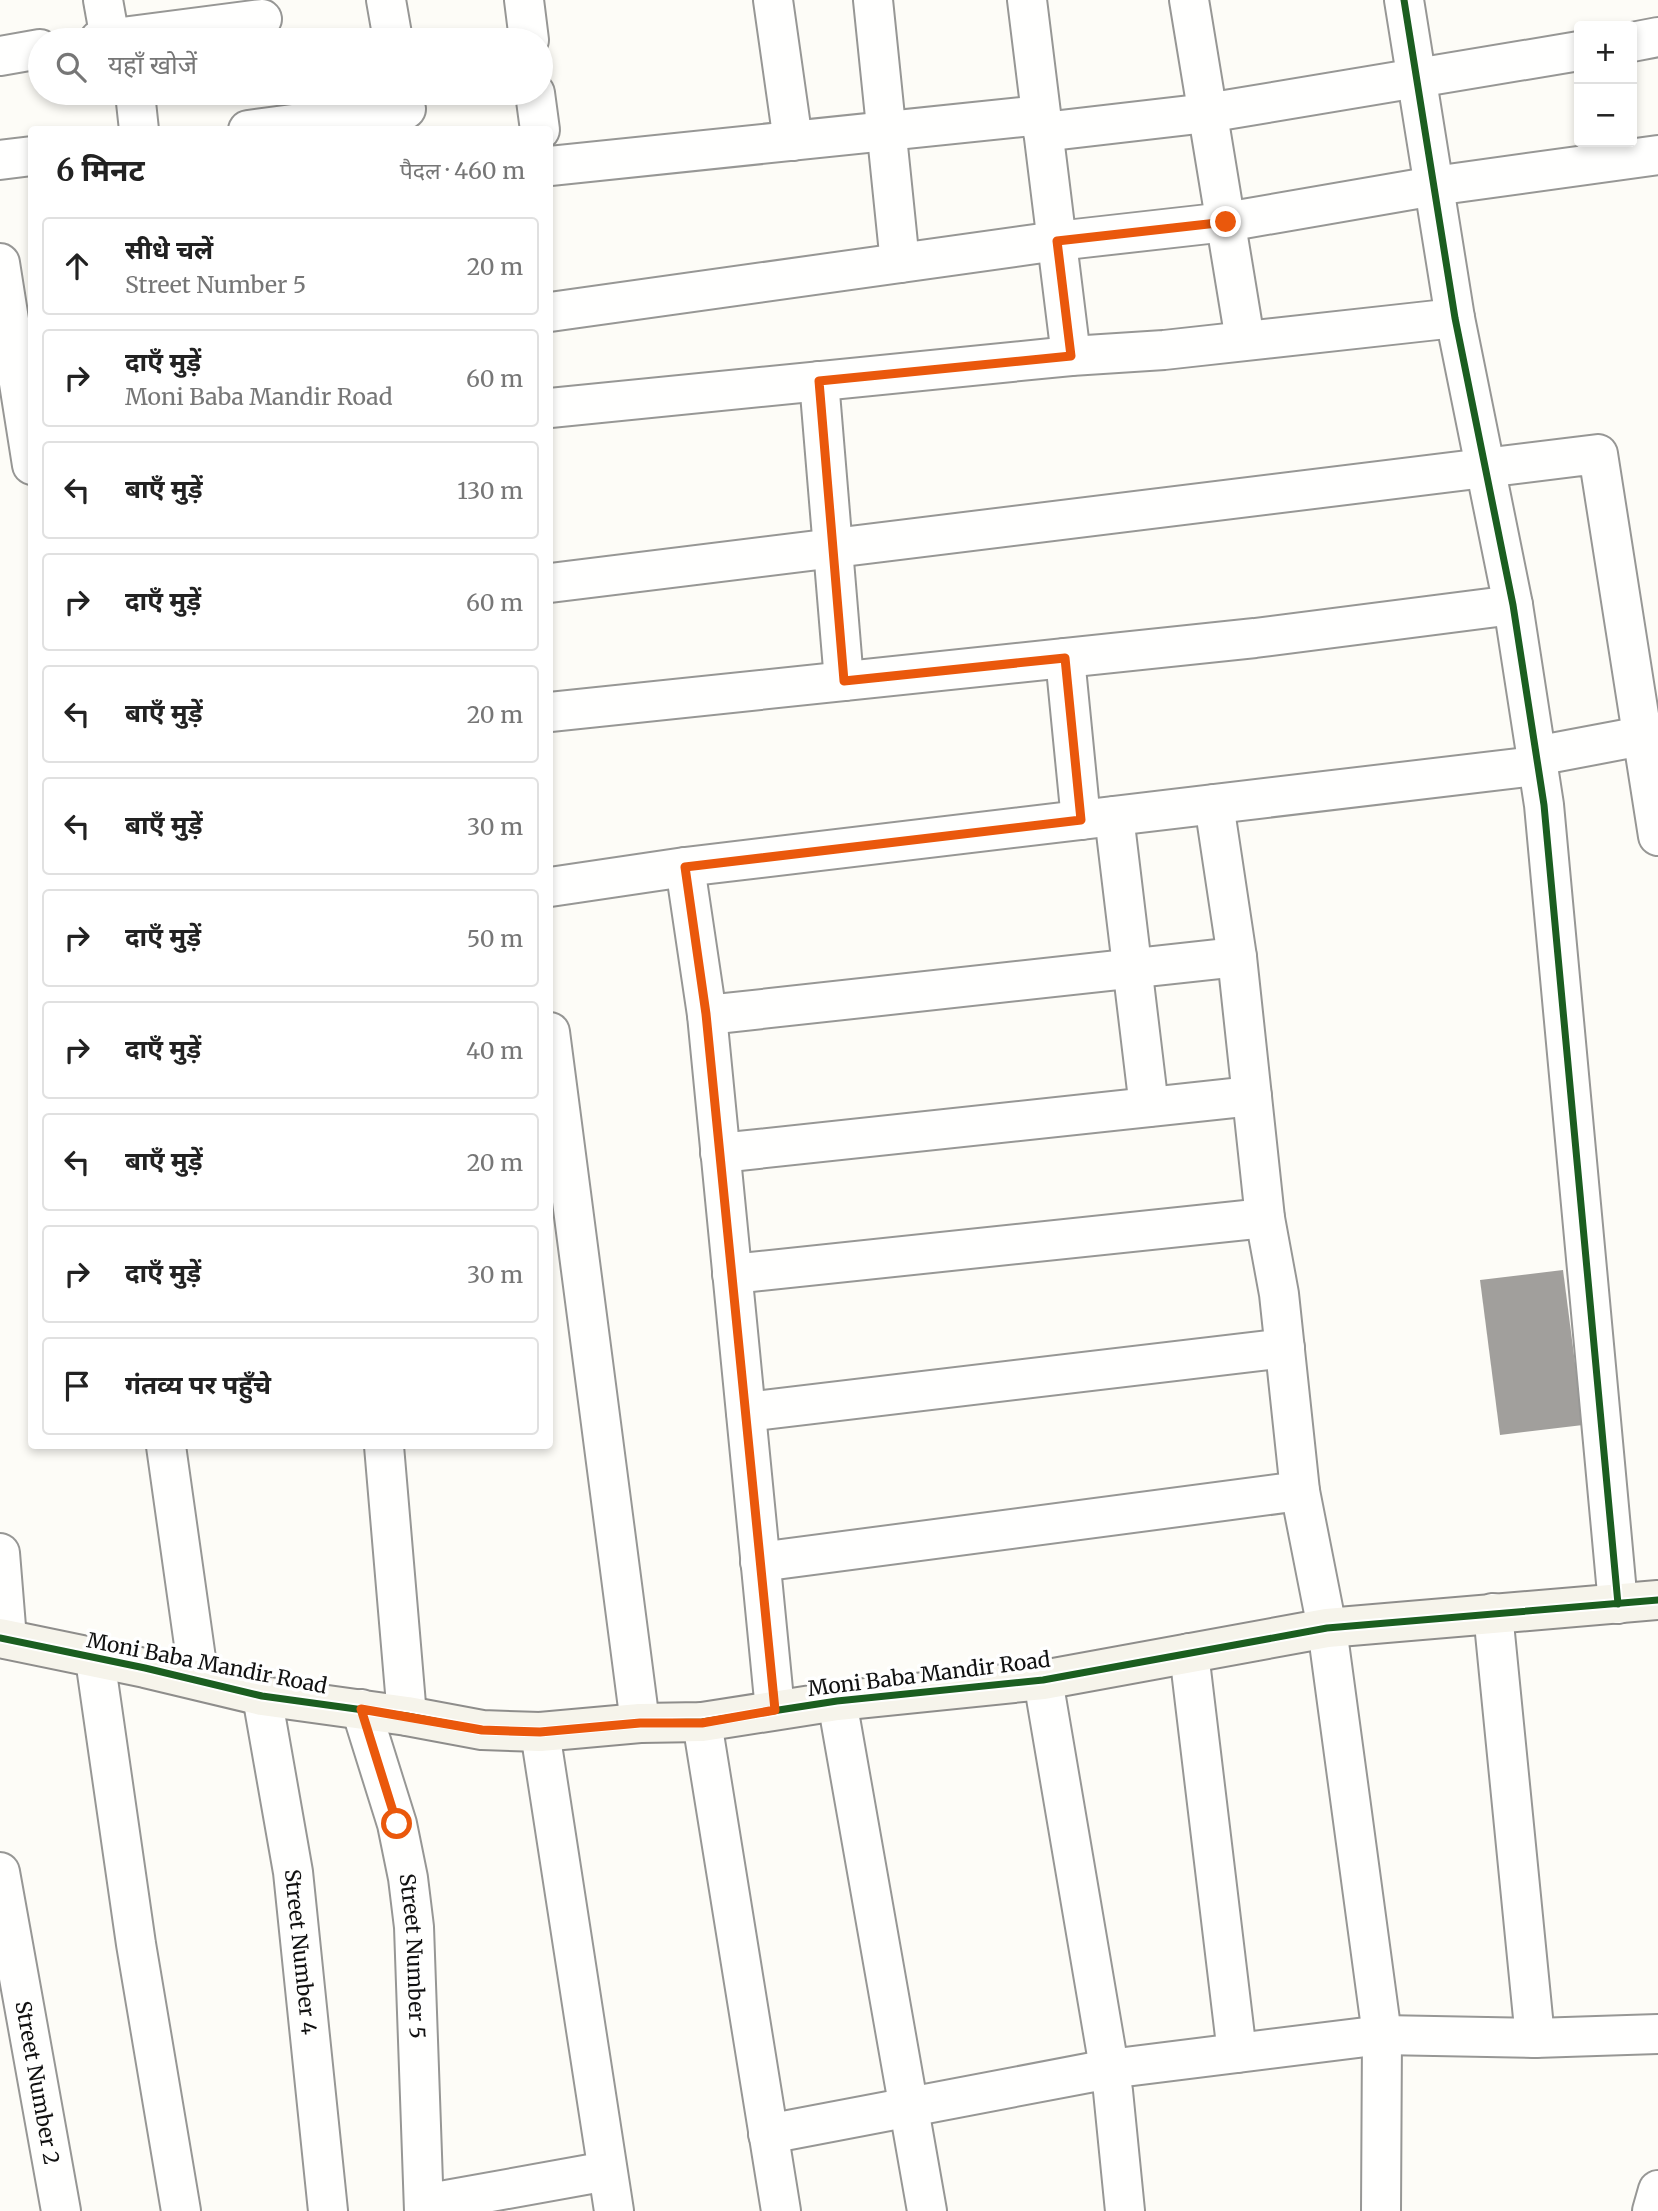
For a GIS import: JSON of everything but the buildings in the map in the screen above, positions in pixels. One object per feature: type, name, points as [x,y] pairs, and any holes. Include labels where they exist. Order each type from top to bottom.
[{"type":"street","points":[[103,0],[113,28]]},
{"type":"street","points":[[386,0],[391,28]]},
{"type":"street","points":[[524,0],[527,28]]},
{"type":"street","points":[[772,0],[793,141]]},
{"type":"street","points":[[873,0],[900,263]]},
{"type":"street","points":[[1027,0],[1071,356]]},
{"type":"street","points":[[1188,0],[1245,340]]},
{"type":"street","points":[[1404,0],[1455,318],[1513,605],[1544,805],[1619,1604]]},
{"type":"street","points":[[201,28],[262,20]]},
{"type":"street","points":[[1637,41],[1658,37]]},
{"type":"street","points":[[0,56],[28,52]]},
{"type":"street","points":[[553,166],[887,131],[1207,113],[1574,52]]},
{"type":"street","points":[[136,105],[139,126]]},
{"type":"street","points":[[537,105],[539,126]]},
{"type":"street","points":[[266,120],[406,110]]},
{"type":"street","points":[[553,312],[1057,241],[1226,222],[1434,186],[1658,155]]},
{"type":"street","points":[[0,160],[28,156]]},
{"type":"street","points":[[0,263],[4,320],[28,444]]},
{"type":"street","points":[[553,408],[1071,356],[1164,350],[1455,318]]},
{"type":"street","points":[[819,381],[844,681]]},
{"type":"street","points":[[553,583],[1598,454],[1649,734],[1658,836]]},
{"type":"street","points":[[553,712],[1255,638],[1513,605]]},
{"type":"street","points":[[1065,658],[1097,818],[1133,968],[1149,1107]]},
{"type":"street","points":[[1536,756],[1649,734]]},
{"type":"street","points":[[553,887],[685,867],[1535,766],[1536,756]]},
{"type":"street","points":[[1214,804],[1237,957],[1265,1218],[1279,1294],[1300,1491],[1327,1628],[1382,2035],[1381,2211]]},
{"type":"street","points":[[685,867],[706,1014],[775,1710]]},
{"type":"street","points":[[706,1014],[1237,957]]},
{"type":"street","points":[[553,1055],[640,1723]]},
{"type":"street","points":[[720,1153],[1252,1096]]},
{"type":"street","points":[[732,1274],[1265,1218]]},
{"type":"street","points":[[746,1412],[1285,1348]]},
{"type":"street","points":[[166,1449],[198,1680]]},
{"type":"street","points":[[384,1449],[407,1716]]},
{"type":"street","points":[[760,1562],[1300,1491]]},
{"type":"street","points":[[0,1553],[3,1638]]},
{"type":"street","name":"Moni Baba Mandir Road","points":[[3,1638],[262,1696],[407,1716],[482,1730],[540,1732],[640,1723],[702,1723],[837,1701],[1043,1680],[1327,1628],[1658,1600]]},
{"type":"street","points":[[1493,1613],[1535,2038]]},
{"type":"street","points":[[1189,1653],[1237,2053]]},
{"type":"street","points":[[95,1659],[136,1944],[181,2211]]},
{"type":"street","points":[[1043,1680],[1109,2069],[1125,2211]]},
{"type":"street","name":"Street Number 4","points":[[262,1696],[293,1872],[328,2211]]},
{"type":"street","points":[[837,1701],[927,2211]]},
{"type":"street","name":"Street Number 5","points":[[361,1709],[397,1824],[408,1878],[414,1927],[424,2208]]},
{"type":"street","points":[[702,1723],[781,2211]]},
{"type":"street","points":[[540,1732],[614,2211]]},
{"type":"street","name":"Street Number 2","points":[[0,1872],[61,2211]]},
{"type":"street","points":[[768,2134],[1109,2069],[1382,2035],[1535,2038],[1658,2035]]},
{"type":"street","points":[[424,2208],[607,2171]]},
{"type":"street","points":[[1652,2211],[1658,2190]]},
{"type":"cycle path","points":[[1404,0],[1455,318],[1513,605],[1544,805],[1618,1604]]},
{"type":"cycle path","points":[[0,1638],[262,1696],[407,1716],[482,1730],[540,1732],[640,1723],[702,1722],[837,1701],[1043,1680],[1327,1628],[1658,1600]]},
{"type":"route","points":[[397,1824],[361,1709],[482,1730],[540,1732],[640,1723],[702,1723],[775,1710],[706,1014],[685,867],[1081,820],[1065,658],[844,681],[819,381],[1071,356],[1057,241],[1226,222]]}]
